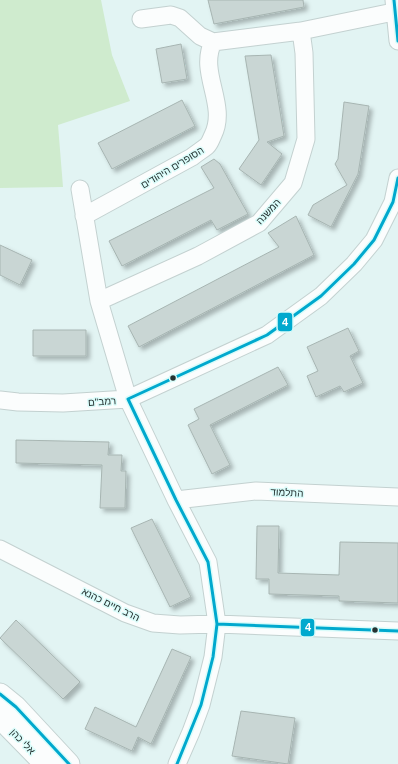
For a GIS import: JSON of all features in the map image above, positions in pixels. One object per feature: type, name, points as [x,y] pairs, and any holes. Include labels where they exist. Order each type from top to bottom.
[{"type":"street","points":[[141,19],[171,15],[180,18],[200,36],[213,42],[301,31],[395,7],[398,41]]},
{"type":"street","name":"המשנה","points":[[99,301],[198,256],[259,223],[293,183],[306,139],[304,53],[301,31]]},
{"type":"street","name":"הסופרים היהודים","points":[[84,216],[192,157],[208,145],[215,130],[218,113],[208,62],[209,51],[213,42]]},
{"type":"street","name":"רמב\"ם","points":[[0,400],[63,404],[128,399],[267,334],[321,296],[354,264],[374,240],[393,202],[398,178]]},
{"type":"street","points":[[80,189],[99,301],[128,399],[176,500],[208,562],[217,624],[213,657],[201,705],[177,764]]},
{"type":"street","name":"התלמוד","points":[[176,500],[256,491],[398,497]]},
{"type":"street","name":"הרב חיים כהנא","points":[[0,549],[126,613],[153,623],[398,631]]},
{"type":"street","name":"אלי כהן","points":[[0,694],[16,707],[70,764]]},
{"type":"street","name":"אלי כהן","points":[[0,718],[45,764]]},
{"type":"green space","points":[[0,0],[101,0],[112,55],[130,101],[58,125],[63,187],[0,188]]},
{"type":"building","points":[[208,0],[303,0],[304,7],[214,24]]},
{"type":"building","points":[[181,44],[187,79],[162,83],[156,49]]},
{"type":"building","points":[[271,55],[284,136],[267,142],[282,154],[261,185],[239,169],[259,140],[245,56]]},
{"type":"building","points":[[182,100],[195,126],[112,169],[98,143]]},
{"type":"building","points":[[344,102],[369,106],[358,174],[331,227],[308,215],[313,205],[347,185],[335,164],[338,159]]},
{"type":"building","points":[[214,159],[220,164],[248,214],[217,230],[211,220],[122,266],[109,241],[214,188],[201,167]]},
{"type":"building","points":[[296,216],[314,255],[139,347],[128,326],[279,247],[268,233]]},
{"type":"building","points":[[0,245],[32,260],[20,285],[0,275]]},
{"type":"building","points":[[348,328],[359,351],[350,356],[363,383],[344,392],[340,386],[316,397],[307,376],[318,371],[307,347]]},
{"type":"building","points":[[33,330],[86,330],[86,356],[33,356]]},
{"type":"building","points":[[278,367],[288,385],[210,425],[230,465],[212,474],[188,425],[199,419],[194,409]]},
{"type":"building","points":[[16,440],[109,442],[108,455],[122,455],[121,471],[126,471],[125,508],[100,508],[102,465],[16,463]]},
{"type":"building","points":[[152,519],[191,597],[170,607],[131,528]]},
{"type":"building","points":[[257,526],[279,526],[278,573],[339,575],[340,542],[398,543],[398,603],[339,601],[339,596],[269,594],[269,579],[256,579]]},
{"type":"building","points":[[16,620],[80,682],[63,699],[0,638]]},
{"type":"building","points":[[172,649],[191,657],[151,744],[138,737],[132,751],[85,729],[95,707],[136,727]]},
{"type":"building","points":[[241,711],[295,718],[288,764],[232,756]]},
{"type":"transit line","name":"4","points":[[394,0],[398,41]]},
{"type":"transit line","name":"4","points":[[177,764],[201,705],[213,657],[217,624],[208,562],[176,500],[128,399],[267,335],[321,296],[354,264],[374,240],[393,202],[398,178]]},
{"type":"transit line","name":"4","points":[[217,624],[398,631]]},
{"type":"transit line","name":"4","points":[[0,694],[16,707],[69,764]]}]
